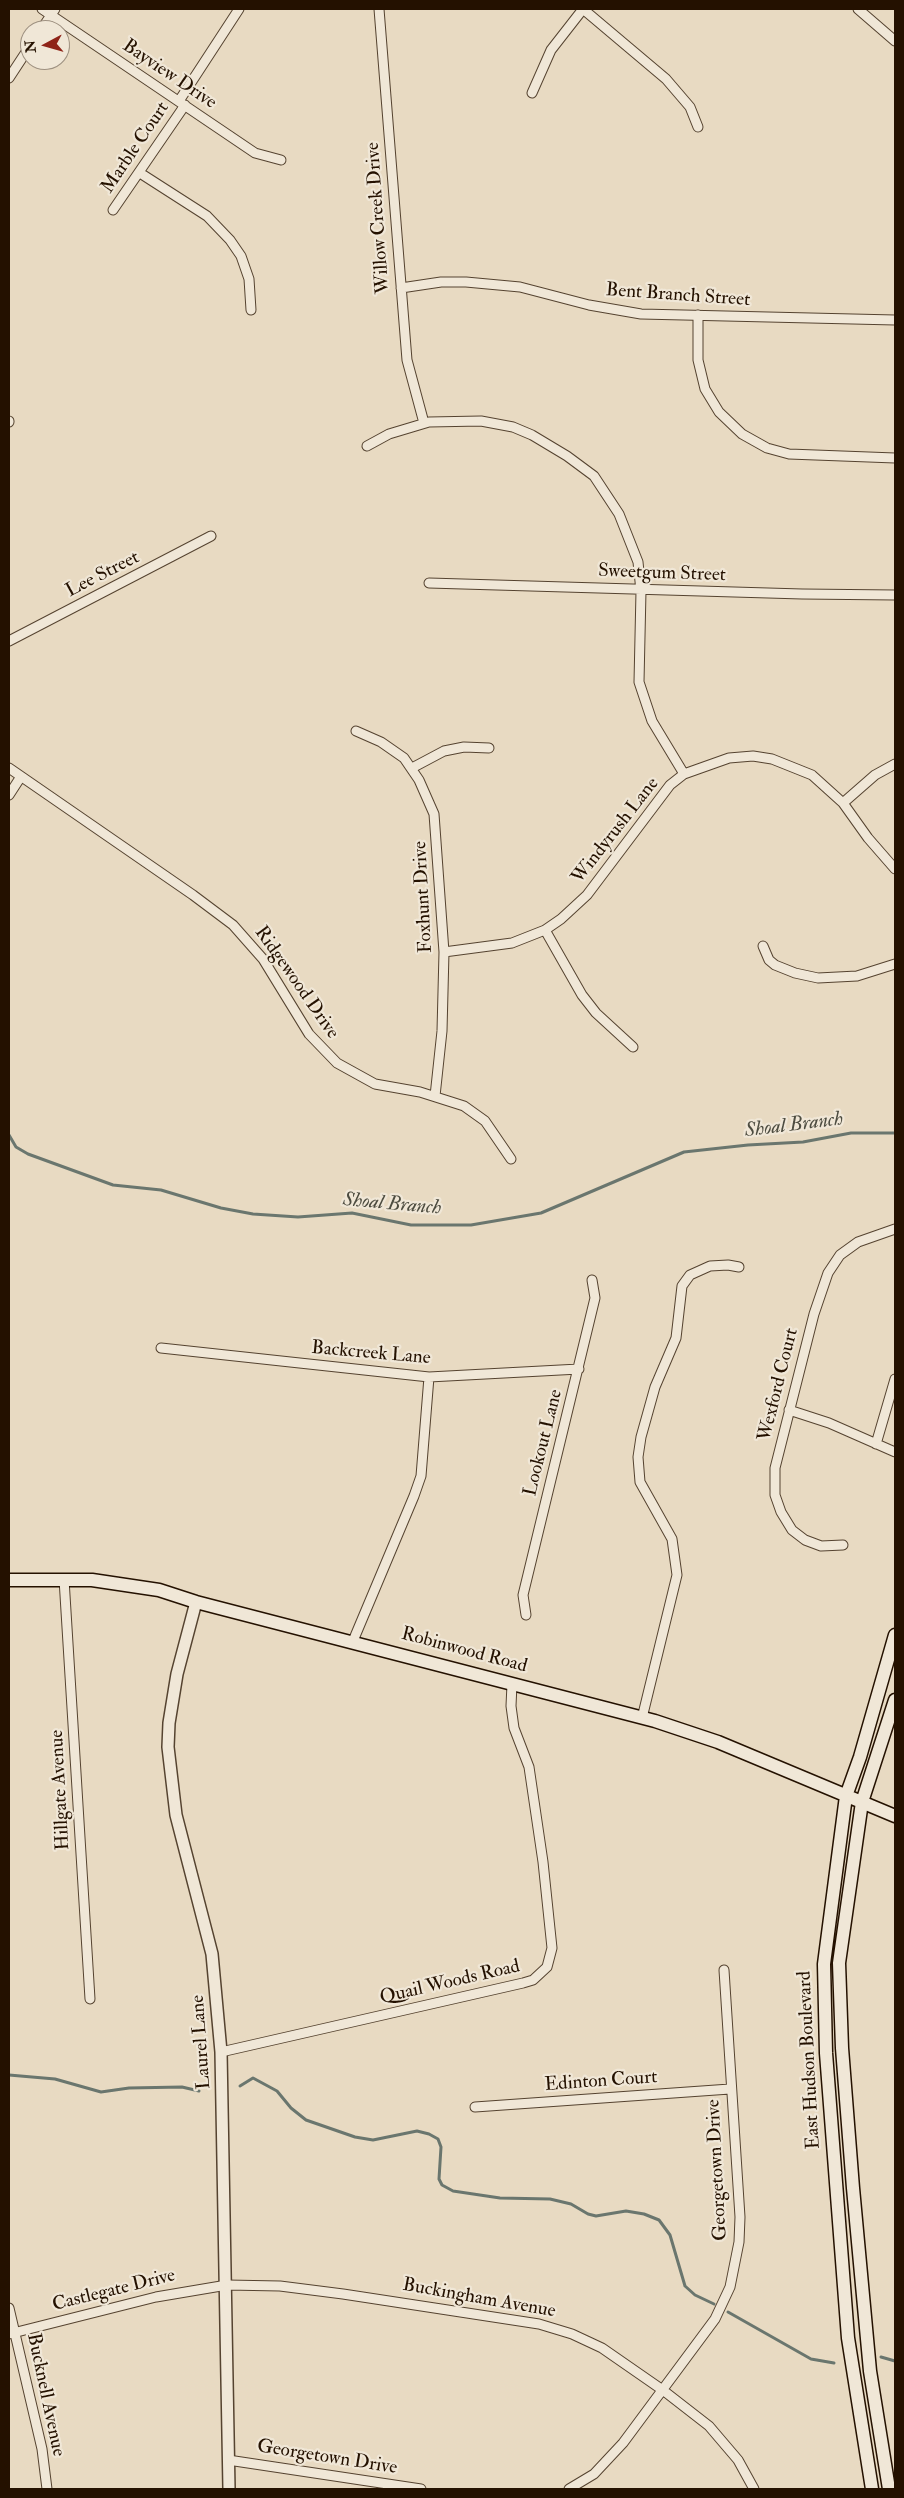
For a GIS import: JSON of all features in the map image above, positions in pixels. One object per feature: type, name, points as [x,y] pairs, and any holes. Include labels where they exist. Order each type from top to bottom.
[{"type":"main road","name":"Robinwood Road","points":[[9,1580],[64,1579],[126,1584],[159,1590],[196,1602],[642,1718],[718,1742],[895,1816]]},
{"type":"main road","name":"East Hudson Boulevard","points":[[872,2489],[850,2365],[826,2053],[824,1964],[846,1796],[860,1757],[895,1635]]},
{"type":"main road","name":"East Hudson Boulevard","points":[[888,2489],[870,2371],[842,2048],[839,1963],[862,1802],[895,1700]]},
{"type":"street","name":"Bayview Drive","points":[[42,9],[53,12],[255,153],[281,160]]},
{"type":"street","name":"Marble Court","points":[[113,210],[140,173],[239,9]]},
{"type":"street","name":"Willow Creek Drive","points":[[379,9],[407,360],[424,423]]},
{"type":"street","points":[[532,93],[551,50],[583,9],[666,79],[690,107],[698,126]]},
{"type":"street","points":[[858,9],[895,40]]},
{"type":"street","points":[[9,78],[20,61]]},
{"type":"street","points":[[140,173],[207,216],[230,240],[241,256],[249,279],[252,310]]},
{"type":"street","name":"Bent Branch Street","points":[[401,288],[441,282],[520,287],[613,310],[641,314],[895,320]]},
{"type":"street","points":[[698,315],[698,360],[705,389],[719,412],[742,434],[767,448],[789,454],[895,458]]},
{"type":"street","points":[[367,446],[389,434],[424,423],[472,420],[513,427],[547,443],[594,476],[619,514],[638,562],[641,589],[639,682],[652,721],[684,774]]},
{"type":"street","name":"Lee Street","points":[[9,641],[211,536]]},
{"type":"street","name":"Sweetgum Street","points":[[428,583],[895,595]]},
{"type":"street","name":"Foxhunt Drive","points":[[356,731],[393,750],[412,768],[430,803],[436,825],[444,952],[442,1031],[435,1096]]},
{"type":"street","points":[[412,768],[444,752],[464,747],[489,748]]},
{"type":"street","name":"Windyrush Lane","points":[[444,952],[512,943],[544,930],[561,919],[587,896],[661,796],[684,774],[730,758],[754,756],[772,759],[812,775],[843,803],[873,844],[895,869]]},
{"type":"street","points":[[843,803],[875,776],[895,764]]},
{"type":"street","name":"Ridgewood Drive","points":[[9,768],[20,778],[193,895],[233,925],[262,959],[309,1034],[337,1063],[375,1084],[435,1096],[459,1104],[476,1113],[493,1131],[511,1160]]},
{"type":"street","points":[[9,795],[20,778]]},
{"type":"street","points":[[544,930],[582,995],[596,1013],[633,1047]]},
{"type":"street","points":[[763,946],[769,960],[775,965],[795,974],[818,978],[857,976],[878,971],[895,964]]},
{"type":"street","name":"Wexford Court","points":[[843,1545],[821,1546],[805,1540],[792,1530],[778,1504],[775,1468],[789,1410],[828,1273],[840,1255],[858,1242],[895,1229]]},
{"type":"street","points":[[642,1718],[674,1591],[677,1569],[672,1539],[662,1517],[648,1500],[640,1482],[638,1457],[641,1437],[655,1387],[676,1338],[682,1286],[690,1275],[710,1266],[728,1265],[739,1267]]},
{"type":"street","name":"Lookout Lane","points":[[526,1615],[523,1595],[595,1298],[592,1280]]},
{"type":"street","name":"Backcreek Lane","points":[[160,1348],[429,1376],[579,1369]]},
{"type":"street","points":[[353,1642],[421,1476],[429,1376]]},
{"type":"street","points":[[876,1444],[895,1380]]},
{"type":"street","points":[[789,1410],[829,1424],[895,1452]]},
{"type":"street","name":"Hillgate Avenue","points":[[64,1579],[90,1999]]},
{"type":"street","name":"Laurel Lane","points":[[196,1602],[177,1674],[169,1723],[168,1747],[176,1815],[212,1954],[222,2052],[229,2489]]},
{"type":"street","name":"Quail Woods Road","points":[[222,2052],[523,1984],[533,1980],[547,1967],[552,1948],[543,1862],[530,1768],[514,1728],[511,1706],[512,1684]]},
{"type":"street","name":"Georgetown Drive","points":[[569,2489],[594,2474],[609,2460],[664,2391],[715,2319],[730,2287],[735,2270],[740,2217],[730,2089],[724,1970]]},
{"type":"street","name":"Edinton Court","points":[[475,2107],[730,2089]]},
{"type":"street","name":"Castlegate Drive","points":[[12,2333],[156,2296],[227,2285]]},
{"type":"street","name":"Buckingham Avenue","points":[[227,2285],[280,2286],[343,2294],[539,2324],[572,2334],[602,2348],[664,2391],[709,2426],[731,2450],[754,2489]]},
{"type":"street","name":"Bucknell Avenue","points":[[9,2308],[12,2333],[42,2449],[47,2489]]},
{"type":"street","name":"Georgetown Drive","points":[[228,2460],[421,2489]]},
{"type":"waterway","name":"Shoal Branch","points":[[9,1135],[16,1147],[28,1154],[113,1185],[161,1190],[221,1208],[253,1214],[298,1217],[352,1213],[411,1225],[471,1225],[541,1213],[684,1152],[748,1145],[803,1142],[851,1133],[895,1133]]},
{"type":"waterway","points":[[9,2075],[55,2079],[101,2092],[129,2088],[182,2087],[199,2091]]},
{"type":"waterway","points":[[240,2086],[253,2078],[277,2091],[291,2108],[306,2120],[355,2137],[373,2140],[417,2131],[429,2134],[438,2139],[441,2147],[439,2179],[442,2185],[453,2191],[500,2198],[550,2199],[571,2204],[588,2214],[596,2216],[626,2211],[644,2214],[659,2220],[670,2235],[685,2286],[695,2295],[714,2304]]},
{"type":"waterway","points":[[728,2312],[811,2359],[834,2363]]},
{"type":"waterway","points":[[881,2357],[895,2361]]}]
